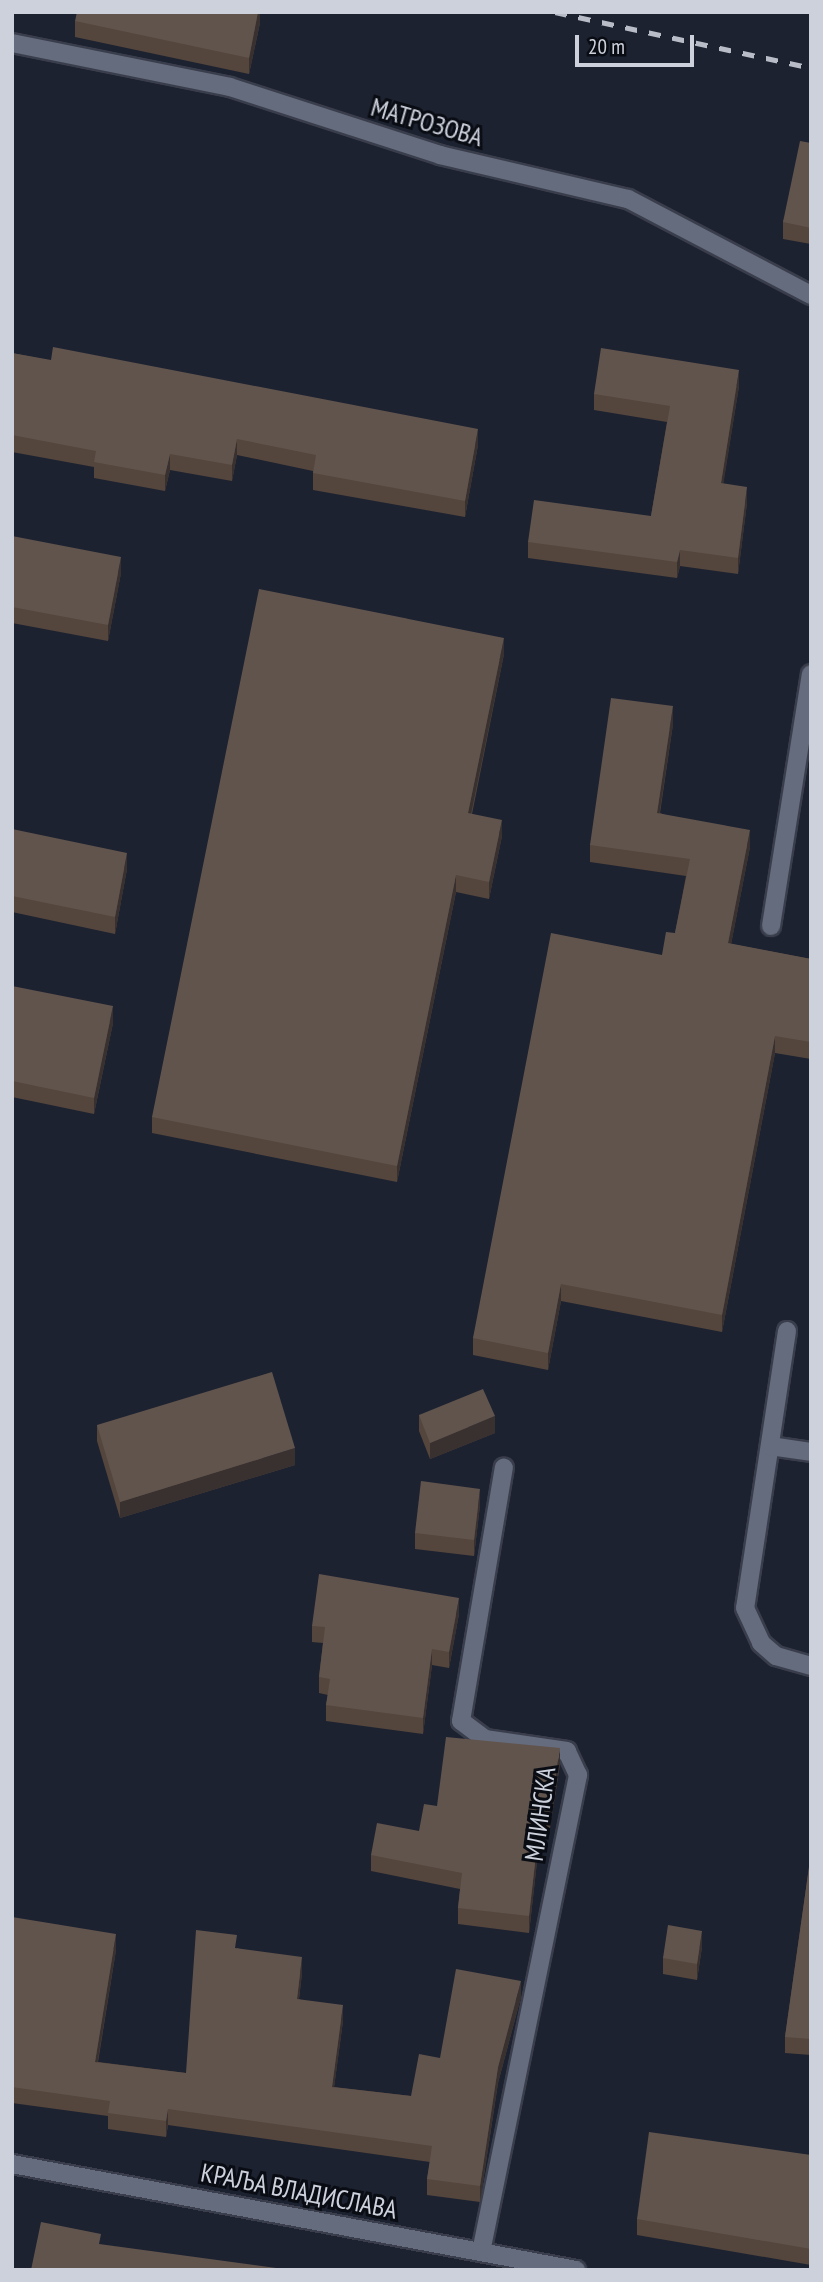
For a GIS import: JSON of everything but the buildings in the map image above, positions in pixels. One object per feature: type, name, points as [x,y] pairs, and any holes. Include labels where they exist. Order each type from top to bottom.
[{"type":"street","name":"МАТРОЗОВА","points":[[12,43],[218,84],[440,155],[628,199],[811,295]]},
{"type":"street","points":[[771,926],[811,674]]},
{"type":"street","points":[[787,1331],[747,1624],[776,1656],[811,1666]]},
{"type":"street","points":[[770,1446],[811,1452]]},
{"type":"street","name":"МЛИНСКА","points":[[481,2252],[578,1775],[567,1751],[485,1739],[461,1721],[503,1468]]},
{"type":"street","name":"КРАЉА ВЛАДИСЛАВА","points":[[12,2164],[576,2270]]},
{"type":"railway","points":[[555,12],[811,68]]}]
